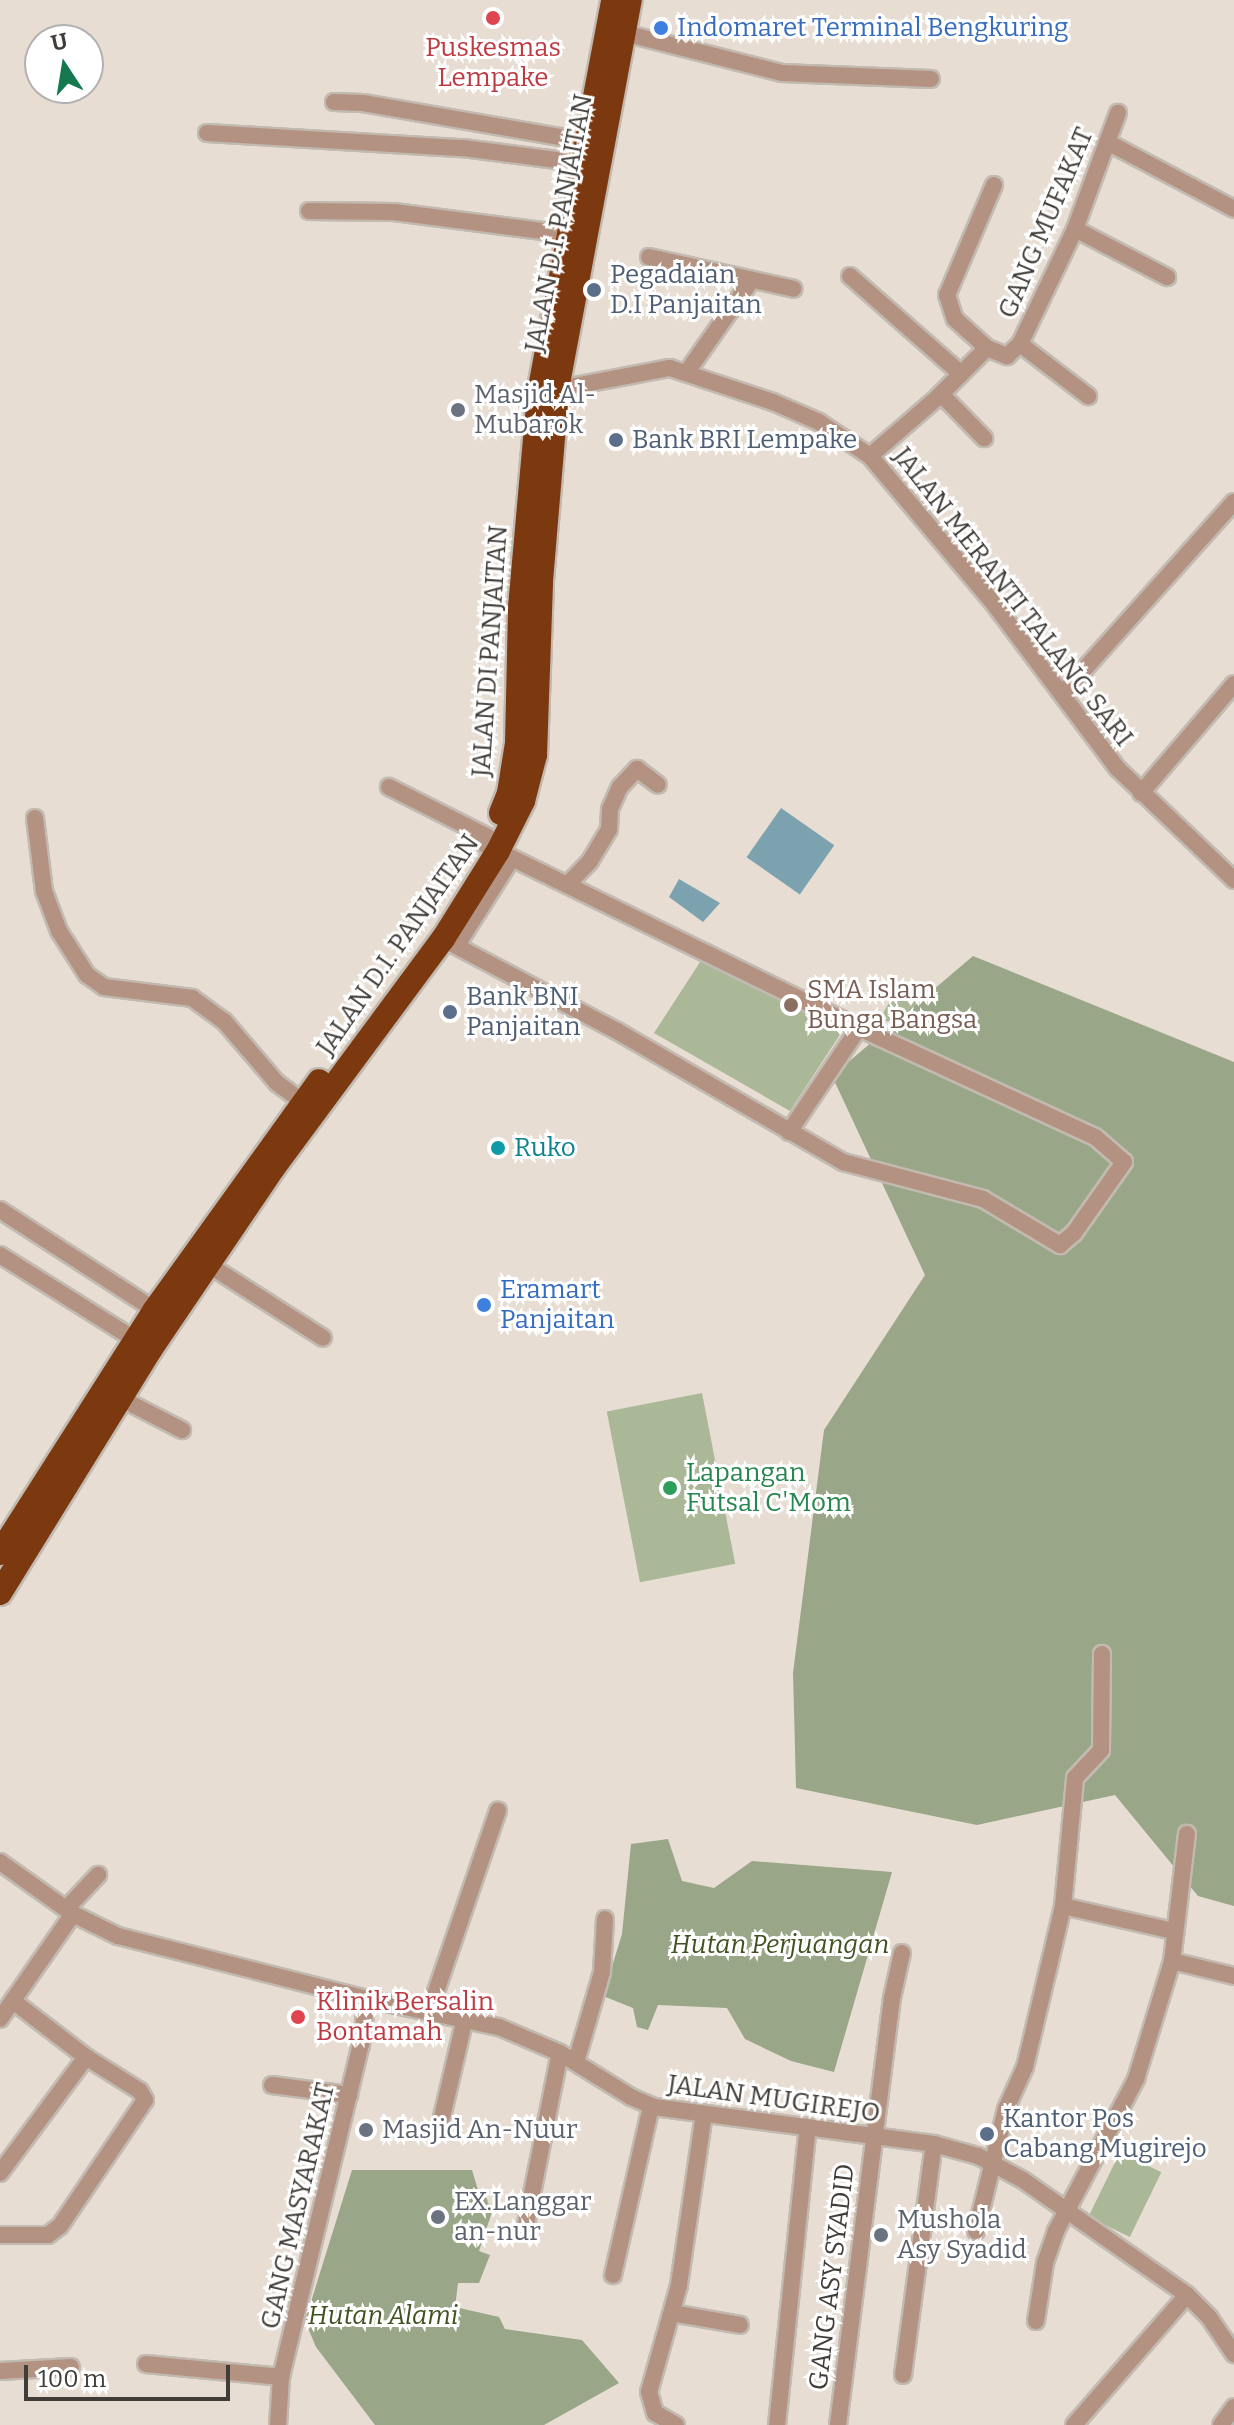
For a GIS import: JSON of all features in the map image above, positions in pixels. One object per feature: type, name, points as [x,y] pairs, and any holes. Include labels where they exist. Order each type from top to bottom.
[{"type":"highway","name":"JALAN DI PANJAITAN","points":[[142,1345],[399,975],[496,848],[513,772],[520,607],[566,234],[582,152],[600,111],[613,0]]},
{"type":"highway","name":"JALAN D.I. PANJAITAN","points":[[548,391],[600,111],[624,33],[630,0]]},
{"type":"highway","name":"JALAN D.I. PANJAITAN","points":[[162,1315],[209,1265],[309,1107],[450,942],[481,893],[496,848]]},
{"type":"highway","points":[[0,1593],[120,1398],[142,1345]]},
{"type":"highway","points":[[0,1553],[142,1345]]},
{"type":"street","points":[[624,33],[782,73],[931,79]]},
{"type":"street","points":[[334,102],[363,103],[582,152]]},
{"type":"street","name":"GANG MUFAKAT","points":[[870,456],[941,394],[987,348],[1007,356],[1020,344],[1075,229],[1118,113]]},
{"type":"street","points":[[207,133],[582,152]]},
{"type":"street","points":[[1109,143],[1234,209]]},
{"type":"street","points":[[987,348],[955,319],[947,295],[994,185]]},
{"type":"street","points":[[309,211],[394,212],[566,234]]},
{"type":"street","points":[[1075,229],[1167,277]]},
{"type":"street","points":[[649,257],[794,289]]},
{"type":"street","points":[[850,276],[961,374]]},
{"type":"street","points":[[687,372],[751,281]]},
{"type":"street","points":[[1020,344],[1088,396]]},
{"type":"street","name":"JALAN MERANTI TALANG SARI","points":[[548,391],[650,369],[687,372],[750,393],[819,422],[870,456],[933,528],[1064,692],[1117,768],[1234,880]]},
{"type":"street","points":[[941,394],[984,438]]},
{"type":"street","points":[[1064,692],[1234,502]]},
{"type":"street","points":[[1141,793],[1234,684]]},
{"type":"street","points":[[567,885],[590,861],[609,829],[610,809],[620,787],[637,769],[658,785]]},
{"type":"street","points":[[389,787],[567,885],[859,1028],[1095,1137],[1124,1162],[1074,1233],[1060,1245],[983,1199],[843,1162],[617,1031],[450,942]]},
{"type":"street","points":[[35,818],[44,891],[59,931],[87,975],[104,987],[192,998],[224,1021],[267,1073],[309,1107]]},
{"type":"street","points":[[789,1132],[859,1028]]},
{"type":"street","points":[[0,1210],[162,1315]]},
{"type":"street","points":[[0,1255],[142,1345]]},
{"type":"street","points":[[209,1265],[323,1338]]},
{"type":"street","points":[[120,1398],[182,1430]]},
{"type":"street","points":[[976,2231],[1006,2109],[1025,2067],[1063,1906],[1075,1778],[1101,1750],[1102,1654]]},
{"type":"street","points":[[429,2012],[498,1811]]},
{"type":"street","points":[[1036,2321],[1045,2263],[1065,2209],[1136,2079],[1172,1961],[1173,1931],[1187,1834]]},
{"type":"street","name":"JALAN MUGIREJO","points":[[0,1862],[70,1912],[128,1940],[367,1999],[499,2027],[560,2053],[651,2106],[934,2144],[991,2162],[1065,2209],[1187,2295],[1232,2343]]},
{"type":"street","points":[[0,2019],[98,1875]]},
{"type":"street","points":[[1063,1906],[1173,1931]]},
{"type":"street","points":[[576,2062],[602,1972],[605,1919]]},
{"type":"street","name":"GANG ASY SYADID","points":[[838,2425],[892,1998],[902,1953]]},
{"type":"street","points":[[1172,1961],[1234,1976]]},
{"type":"street","name":"GANG MASYARAKAT","points":[[278,2425],[281,2377],[349,2095],[367,1999]]},
{"type":"street","points":[[0,2235],[48,2235],[60,2226],[144,2106],[140,2091],[86,2057],[13,2001]]},
{"type":"street","points":[[442,2117],[465,2018]]},
{"type":"street","points":[[526,2224],[560,2053]]},
{"type":"street","points":[[0,2173],[86,2057]]},
{"type":"street","points":[[272,2085],[349,2095]]},
{"type":"street","points":[[613,2275],[651,2106]]},
{"type":"street","points":[[676,2425],[655,2413],[649,2396],[672,2313],[704,2114]]},
{"type":"street","points":[[777,2425],[808,2127]]},
{"type":"street","points":[[903,2375],[934,2144]]},
{"type":"street","points":[[1074,2425],[1187,2295]]},
{"type":"street","points":[[672,2313],[740,2325]]},
{"type":"street","points":[[146,2364],[281,2377]]},
{"type":"street","points":[[0,2371],[71,2367]]},
{"type":"street","points":[[1221,2425],[1234,2407]]},
{"type":"green space","points":[[973,956],[1234,1062],[1234,1906],[1198,1896],[1115,1795],[977,1825],[796,1788],[793,1673],[824,1430],[925,1275],[832,1076]]},
{"type":"green space","points":[[702,959],[845,1027],[790,1111],[654,1033]]},
{"type":"green space","points":[[901,982],[922,994],[901,1030],[880,1018]]},
{"type":"green space","name":"Lapangan Futsal C'Mom","points":[[702,1393],[735,1564],[640,1582],[607,1412]]},
{"type":"green space","name":"Hutan Perjuangan","points":[[668,1839],[682,1881],[714,1888],[752,1861],[892,1872],[834,2072],[791,2061],[745,2039],[727,2008],[658,2005],[648,2030],[637,2027],[633,2008],[603,1996],[622,1934],[631,1844]]},
{"type":"green space","points":[[1120,2152],[1161,2172],[1130,2237],[1088,2217]]},
{"type":"green space","name":"Hutan Alami","points":[[352,2170],[472,2170],[478,2190],[485,2191],[488,2203],[494,2206],[479,2251],[490,2255],[479,2283],[458,2283],[455,2307],[499,2317],[505,2329],[582,2340],[619,2383],[544,2425],[375,2425],[316,2347],[305,2321]]},
{"type":"water","points":[[781,808],[834,845],[800,894],[747,857]]},
{"type":"water","points":[[679,879],[720,903],[703,922],[669,897]]},
{"type":"place","name":"Puskesmas Lempake","points":[[493,18]]},
{"type":"place","name":"Indomaret Terminal Bengkuring","points":[[661,28]]},
{"type":"place","name":"Pegadaian D.I Panjaitan","points":[[594,290]]},
{"type":"place","name":"Masjid Al- Mubarok","points":[[458,410]]},
{"type":"place","name":"Bank BRI Lempake","points":[[616,440]]},
{"type":"place","name":"SMA Islam Bunga Bangsa","points":[[791,1005]]},
{"type":"place","name":"Bank BNI Panjaitan","points":[[450,1012]]},
{"type":"place","name":"Ruko","points":[[498,1148]]},
{"type":"place","name":"Eramart Panjaitan","points":[[484,1305]]},
{"type":"place","name":"Lapangan Futsal C'Mom","points":[[670,1488]]},
{"type":"place","name":"Klinik Bersalin Bontamah","points":[[298,2017]]},
{"type":"place","name":"Masjid An-Nuur","points":[[366,2130]]},
{"type":"place","name":"Kantor Pos Cabang Mugirejo","points":[[987,2134]]},
{"type":"place","name":"EX.Langgar an-nur","points":[[438,2217]]},
{"type":"place","name":"Mushola Asy Syadid","points":[[881,2235]]}]
